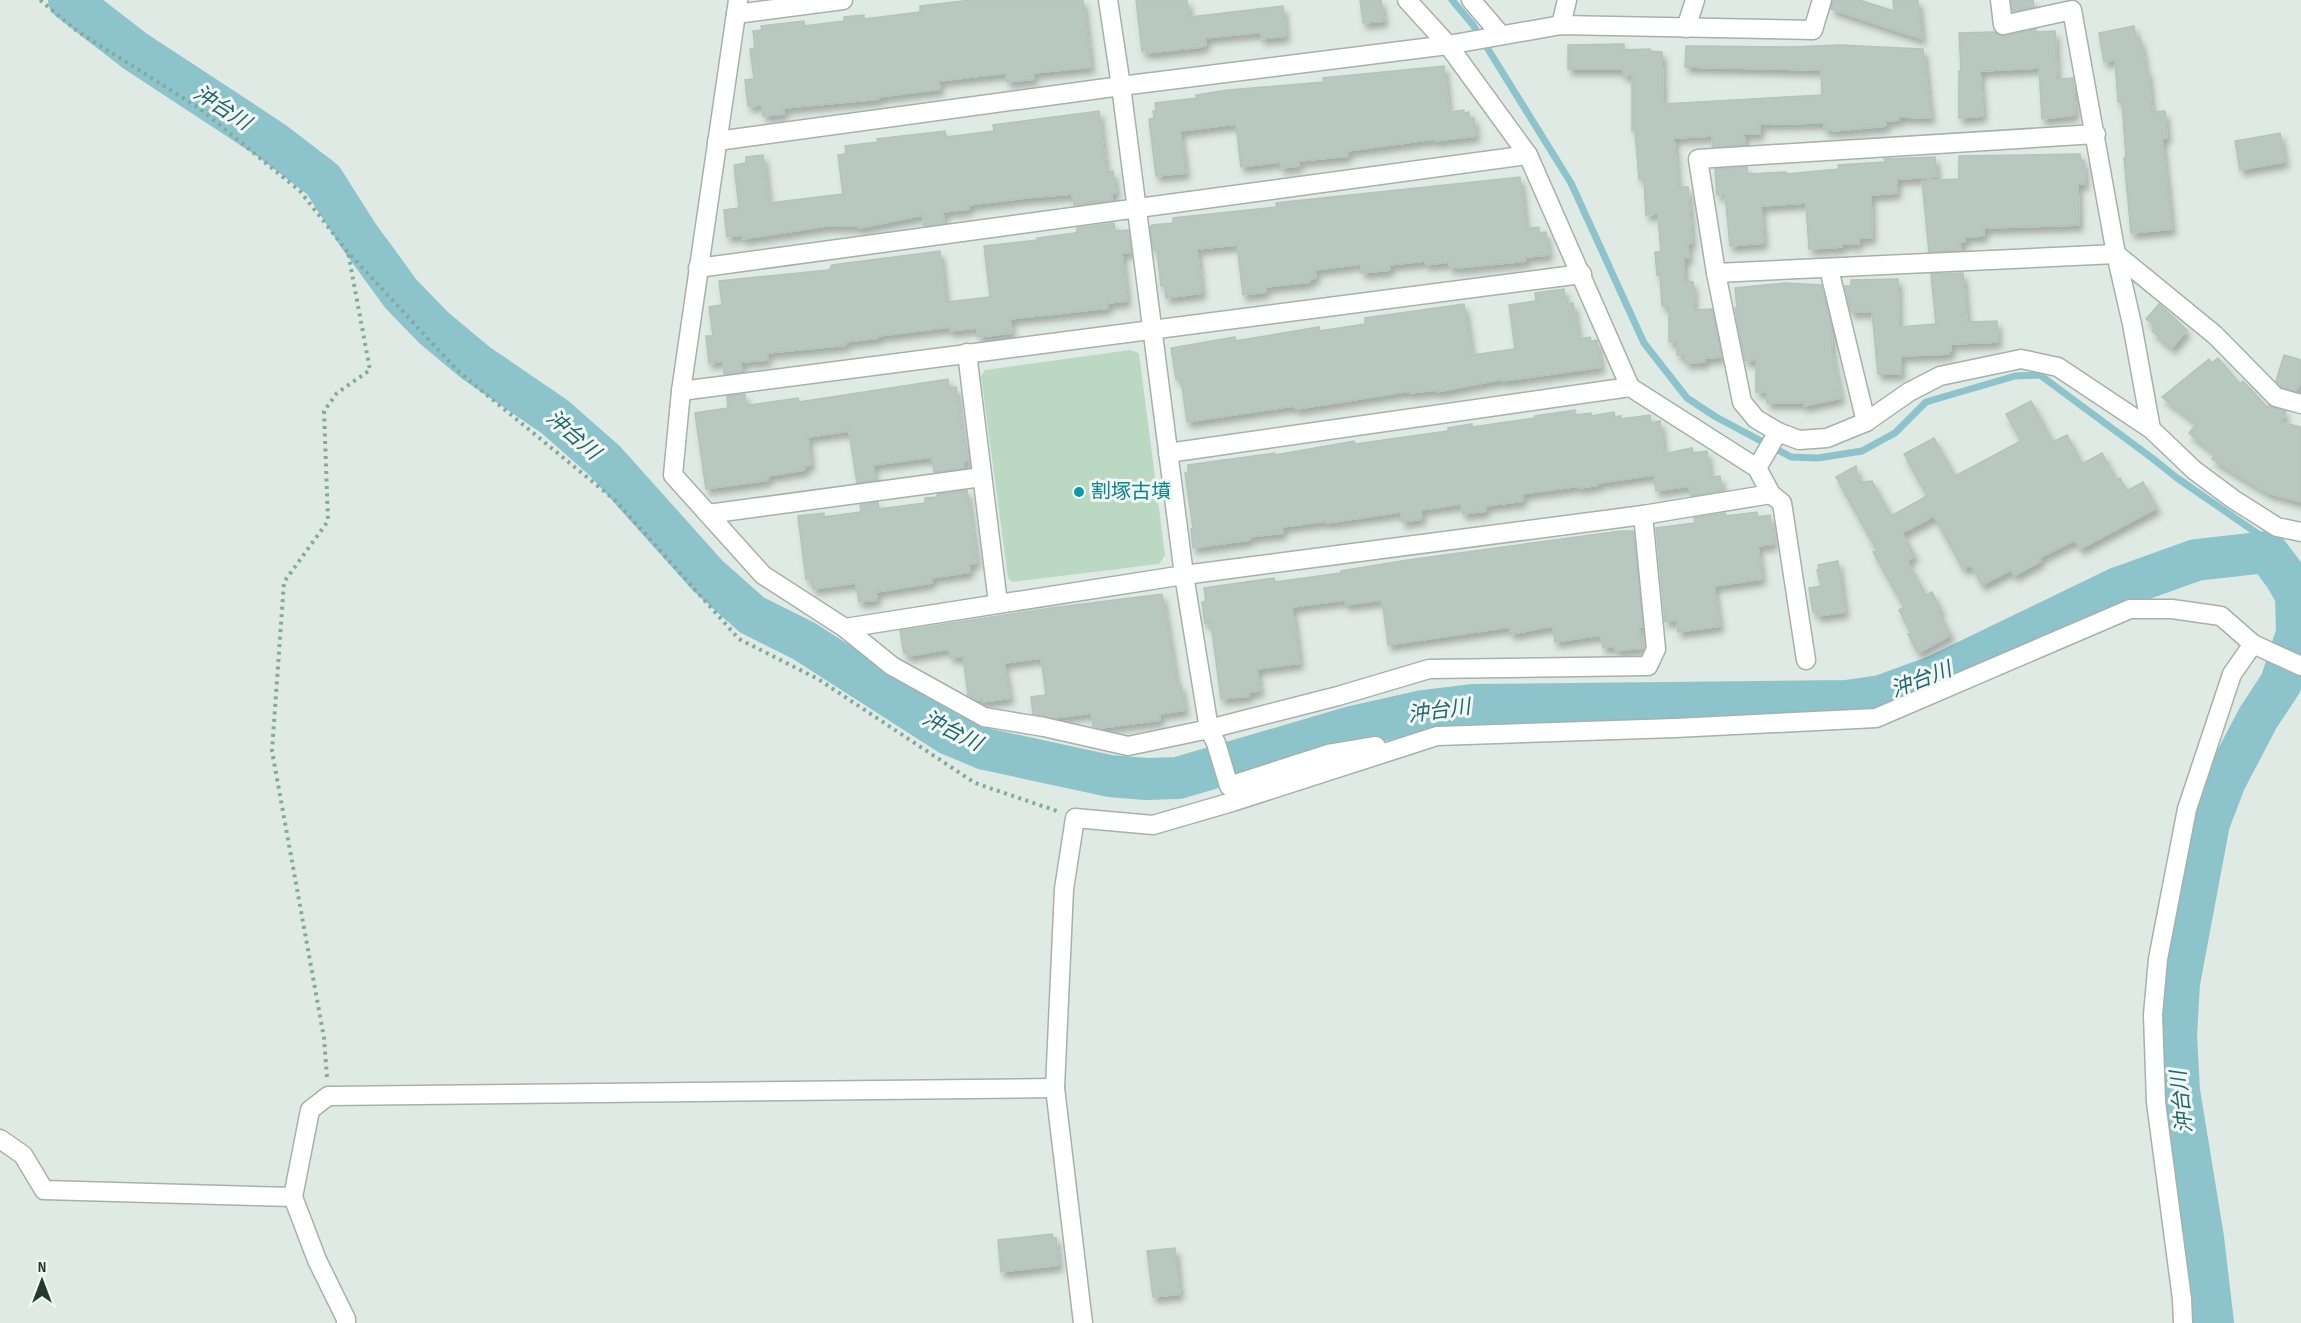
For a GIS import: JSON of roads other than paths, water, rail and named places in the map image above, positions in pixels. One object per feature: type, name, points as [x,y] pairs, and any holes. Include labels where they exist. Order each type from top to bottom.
[{"type":"street","points":[[843,0],[736,7],[681,391],[673,475],[763,575],[845,628],[892,666],[984,717],[1044,727],[1128,746],[1213,736],[1429,669],[1648,666],[1656,649],[1643,515]]},
{"type":"street","points":[[1108,0],[1184,575],[1213,736],[1229,786],[1328,754],[1437,736],[1876,718],[2130,609],[2172,609],[2221,616],[2253,645],[2301,666]]},
{"type":"street","points":[[1407,0],[1448,45],[1528,154],[1630,387],[1757,468],[1771,494],[1782,503],[1806,660]]},
{"type":"street","points":[[1471,0],[1501,35]]},
{"type":"street","points":[[1561,25],[1567,0]]},
{"type":"street","points":[[1686,28],[1695,0]]},
{"type":"street","points":[[717,141],[1121,86],[1448,45],[1561,25],[1813,30],[1822,0]]},
{"type":"street","points":[[2000,0],[2003,25],[2072,10],[2116,254],[2132,324],[2151,429]]},
{"type":"street","points":[[2096,134],[1698,159],[1716,273],[1742,402],[1756,419],[1778,432],[1799,440],[1827,438],[1866,422],[1909,392],[1941,376],[2021,359],[2058,367],[2151,429],[2194,470],[2233,499],[2277,527],[2301,532]]},
{"type":"street","points":[[698,268],[1528,154]]},
{"type":"street","points":[[1716,273],[2116,254],[2216,334],[2276,397],[2301,404]]},
{"type":"street","points":[[1829,269],[1866,422]]},
{"type":"street","points":[[681,391],[1582,274]]},
{"type":"street","points":[[967,353],[998,603]]},
{"type":"street","points":[[1168,453],[1630,387]]},
{"type":"street","points":[[1757,468],[1778,432]]},
{"type":"street","points":[[708,514],[982,477]]},
{"type":"street","points":[[845,628],[1184,575],[1643,515],[1771,494]]},
{"type":"street","points":[[2183,1323],[2182,1299],[2156,1102],[2153,1015],[2158,959],[2187,809],[2232,674],[2253,645]]},
{"type":"street","points":[[1083,1323],[1055,1088],[1064,889],[1075,818],[1154,825],[1437,736]]},
{"type":"street","points":[[346,1323],[317,1260],[293,1197],[310,1110],[328,1096],[1055,1088]]},
{"type":"street","points":[[0,1138],[23,1155],[44,1190],[293,1197]]},
{"type":"waterway","name":"沖台川","points":[[69,0],[135,51],[272,141],[323,180],[358,235],[401,294],[434,328],[476,363],[555,417],[605,461],[708,576],[752,615],[804,641],[949,734],[985,749],[1110,776],[1146,779],[1178,778],[1352,727],[1423,711],[1472,705],[1846,701],[1881,696],[1936,676],[2118,588],[2196,560],[2267,552],[2296,595],[2297,633],[2281,683],[2258,718],[2225,781],[2209,823],[2179,983],[2176,1036],[2179,1091],[2203,1238],[2213,1323]]},
{"type":"waterway","points":[[1452,0],[1473,25],[1571,183],[1644,343],[1687,398],[1716,417],[1791,457],[1818,458],[1862,451],[1895,433],[1926,402],[2015,376],[2040,375],[2177,478],[2261,536],[2267,552]]},
{"type":"place","name":"割塚古墳","points":[[1079,492]]}]
